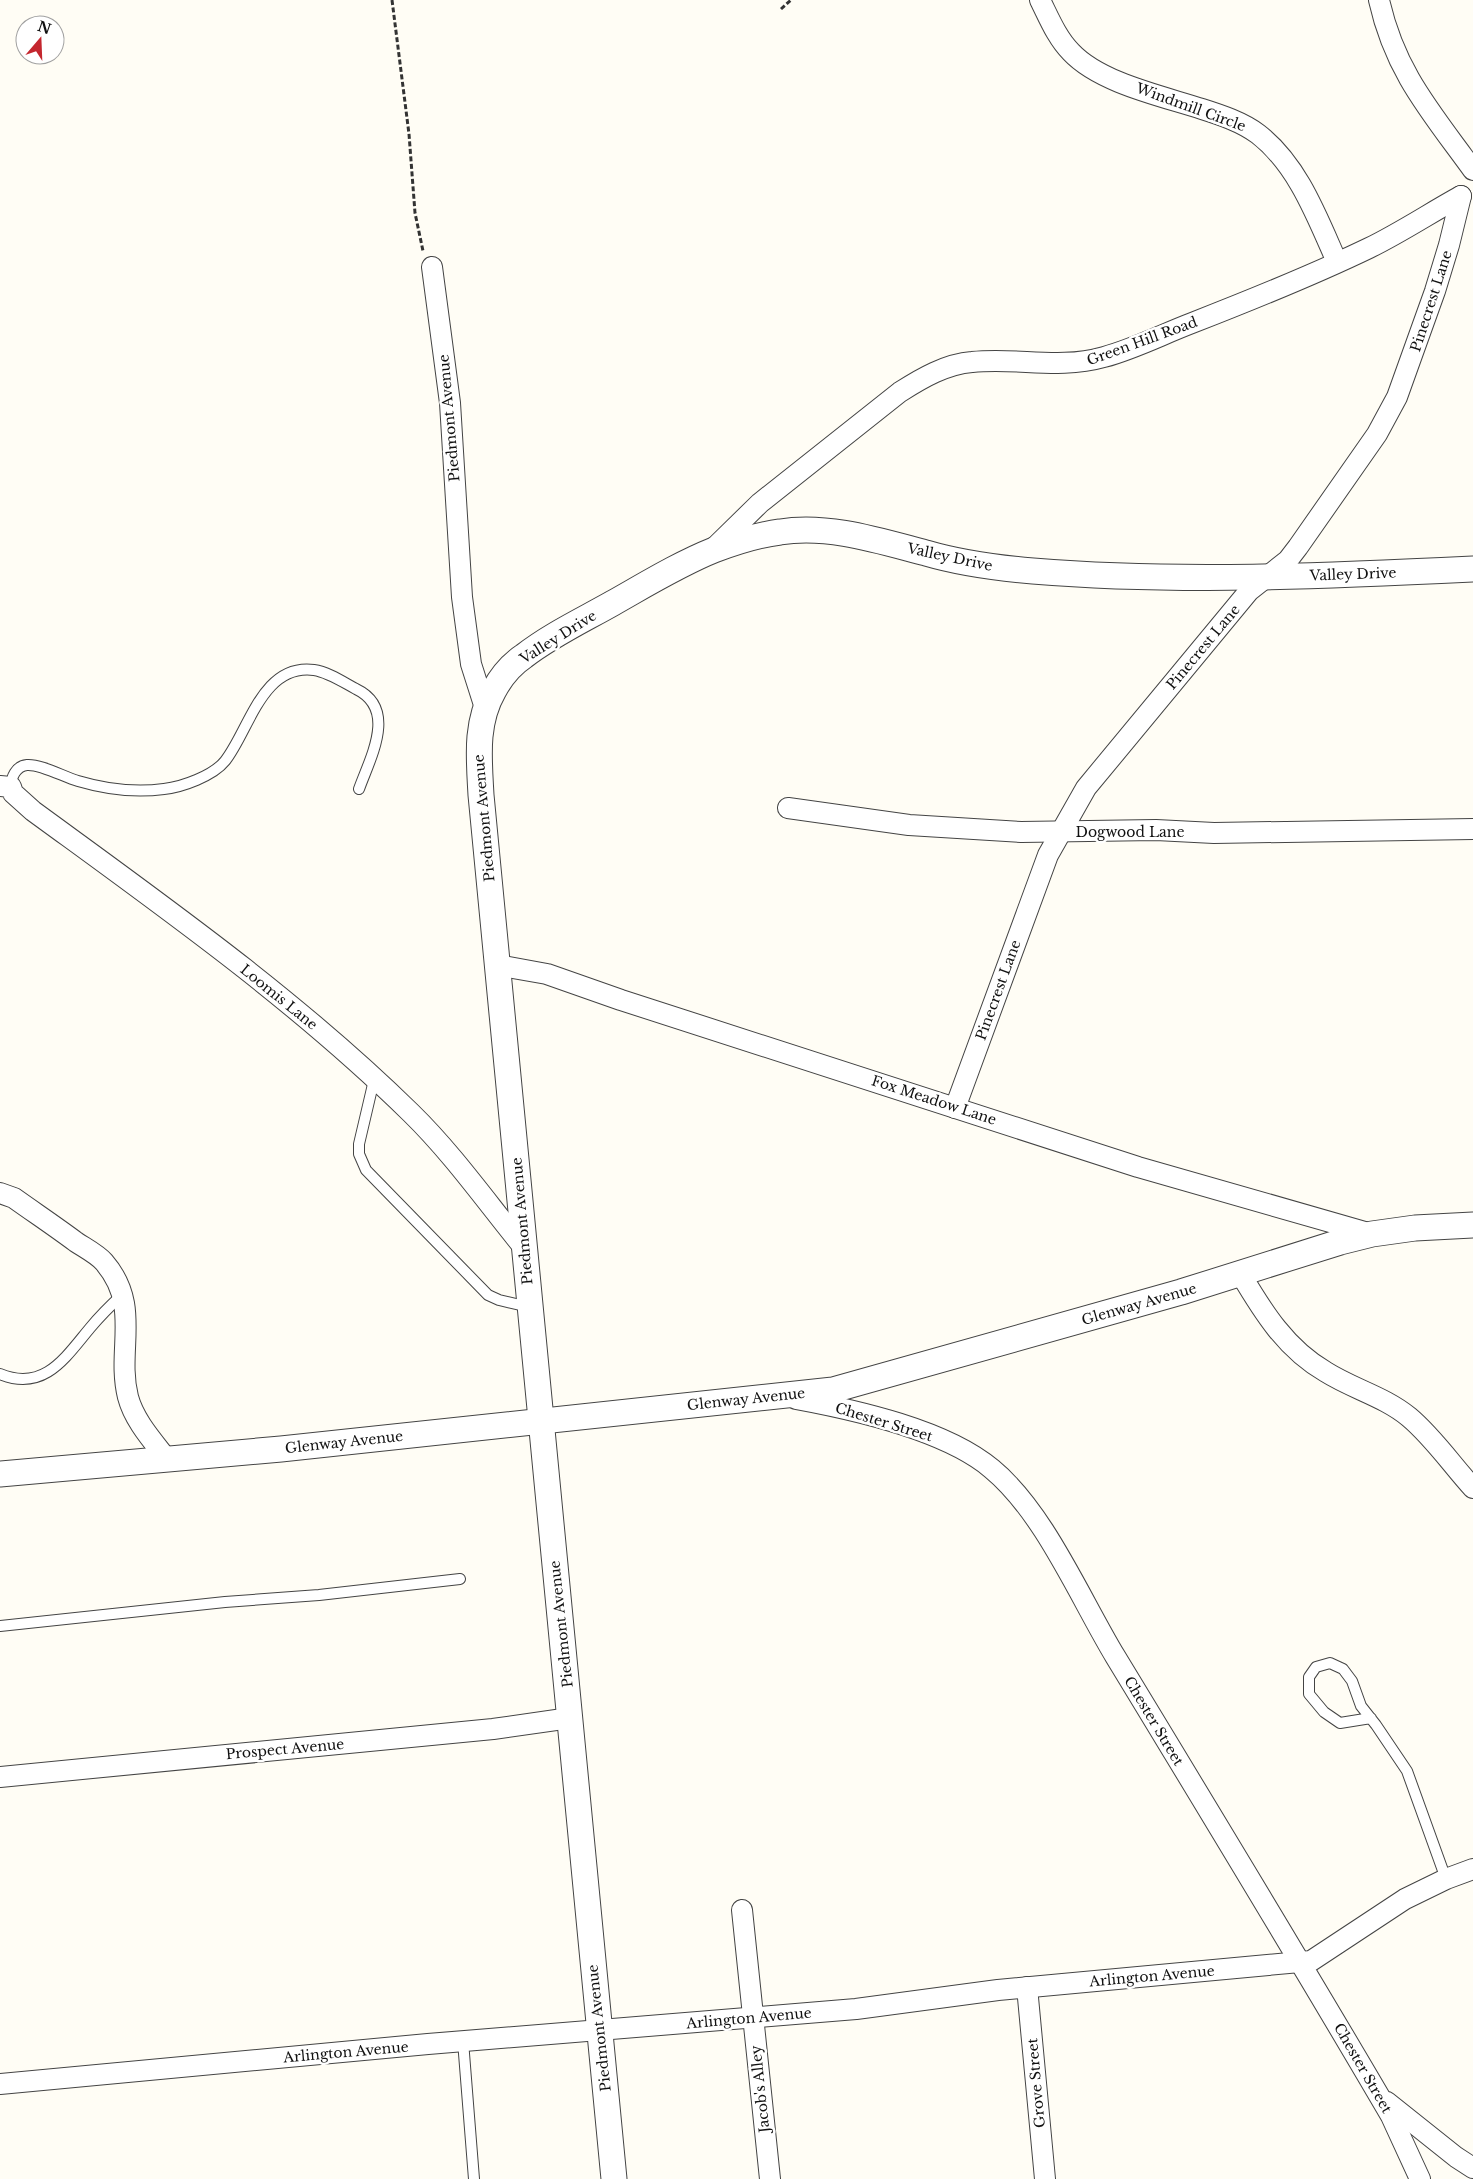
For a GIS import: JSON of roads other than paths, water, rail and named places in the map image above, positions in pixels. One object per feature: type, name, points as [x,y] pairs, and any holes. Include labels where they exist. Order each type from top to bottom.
[{"type":"street","name":"Windmill Circle","points":[[1040,0],[1058,35],[1070,52],[1087,66],[1106,77],[1214,113],[1241,124],[1257,134],[1273,148],[1296,177],[1337,262]]},
{"type":"street","points":[[1379,0],[1385,28],[1398,61],[1416,92],[1473,170]]},
{"type":"street","name":"Green Hill Road","points":[[711,551],[760,503],[900,392],[920,379],[946,368],[971,362],[1007,361],[1054,364],[1080,363],[1105,357],[1246,302],[1369,248],[1461,196]]},
{"type":"street","name":"Pinecrest Lane","points":[[955,1108],[1048,855],[1086,788],[1249,591],[1288,560],[1298,548],[1378,434],[1393,404],[1435,292],[1461,196]]},
{"type":"street","name":"Piedmont Avenue","points":[[432,267],[450,403],[462,597],[471,664],[485,708],[478,741],[481,796],[614,2179]]},
{"type":"street","name":"Valley Drive","points":[[485,708],[494,689],[508,670],[523,656],[560,633],[711,551],[744,539],[779,532],[817,530],[844,534],[980,565],[1032,571],[1166,578],[1342,576],[1473,569]]},
{"type":"street","name":"Loomis Lane","points":[[6,787],[33,811],[210,942],[329,1037],[411,1112],[440,1144],[525,1250]]},
{"type":"street","name":"Dogwood Lane","points":[[788,808],[909,825],[994,831],[1156,830],[1214,833],[1473,829]]},
{"type":"street","name":"Fox Meadow Lane","points":[[497,965],[547,974],[1138,1167],[1372,1234]]},
{"type":"street","points":[[0,1193],[14,1198],[103,1261],[115,1278],[122,1294],[127,1316],[125,1363],[128,1398],[138,1420],[166,1458]]},
{"type":"street","name":"Glenway Avenue","points":[[0,1474],[320,1445],[833,1390],[1181,1292],[1340,1242],[1372,1234],[1415,1228],[1473,1225]]},
{"type":"street","points":[[1240,1273],[1266,1317],[1288,1343],[1327,1373],[1389,1403],[1409,1417],[1473,1488]]},
{"type":"street","name":"Chester Street","points":[[778,1396],[845,1408],[950,1442],[977,1458],[1006,1482],[1046,1535],[1100,1631],[1301,1963],[1391,2116],[1420,2179]]},
{"type":"street","name":"Prospect Avenue","points":[[0,1777],[493,1729],[570,1718]]},
{"type":"street","name":"Arlington Avenue","points":[[0,2084],[463,2041],[856,2009],[1027,1987],[1301,1963],[1311,1961],[1406,1899],[1446,1878],[1473,1869]]},
{"type":"street","name":"Jacob's Alley","points":[[742,1910],[770,2179]]},
{"type":"street","name":"Grove Street","points":[[1027,1987],[1045,2179]]},
{"type":"street","points":[[1379,2096],[1456,2157],[1473,2168]]},
{"type":"lane","points":[[6,787],[19,768],[27,765],[36,766],[78,782],[110,788],[138,791],[184,785],[205,776],[224,763],[266,691],[278,680],[301,670],[314,670],[362,692],[372,702],[378,715],[380,726],[359,789]]},
{"type":"lane","points":[[374,1080],[359,1144],[361,1162],[366,1170],[488,1295],[499,1300],[530,1307]]},
{"type":"lane","points":[[0,1374],[24,1380],[43,1376],[60,1364],[100,1316],[122,1294]]},
{"type":"lane","points":[[0,1626],[226,1602],[319,1595],[460,1579]]},
{"type":"lane","points":[[1371,1718],[1340,1723],[1324,1712],[1309,1694],[1309,1677],[1316,1667],[1330,1663],[1343,1669],[1352,1682],[1361,1706],[1371,1718],[1406,1771],[1446,1878]]},
{"type":"lane","points":[[463,2041],[474,2179]]}]
